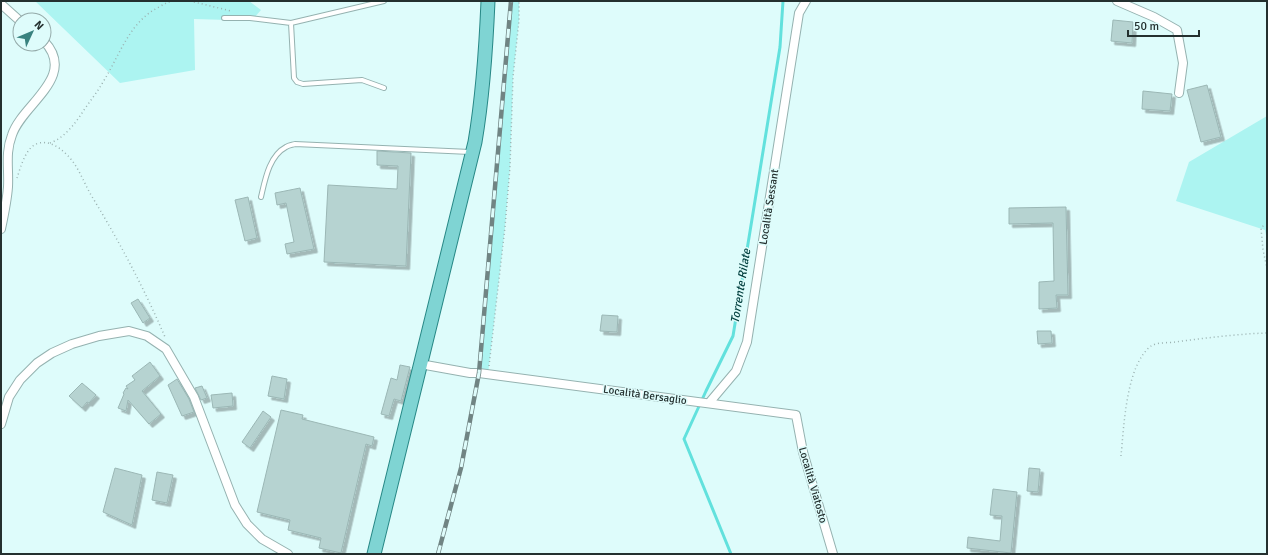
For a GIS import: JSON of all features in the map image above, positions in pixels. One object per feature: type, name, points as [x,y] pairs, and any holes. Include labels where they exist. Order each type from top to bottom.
[{"type":"main road","points":[[374,554],[473,153],[482,101],[488,1]]},
{"type":"street","name":"Località Sessant","points":[[707,403],[736,371],[747,342],[799,13],[806,1]]},
{"type":"street","points":[[1117,1],[1154,17],[1177,30],[1184,63],[1179,93]]},
{"type":"street","points":[[1,4],[12,14]]},
{"type":"street","points":[[1,229],[6,209],[8,190],[7,154],[12,134],[24,113],[44,92],[54,73],[55,61],[52,52]]},
{"type":"street","points":[[1,424],[9,397],[20,380],[37,363],[58,350],[99,336],[129,331],[146,336],[166,349],[194,397],[235,506],[247,524],[262,539],[288,554]]},
{"type":"street","name":"Località Bersaglio","points":[[420,364],[796,416]]},
{"type":"street","name":"Località Viatosto","points":[[796,416],[803,452],[833,554]]},
{"type":"lane","points":[[224,18],[250,18],[291,23],[384,1]]},
{"type":"lane","points":[[291,23],[294,78],[297,82],[303,84],[362,80],[384,88]]},
{"type":"lane","points":[[261,197],[266,174],[276,156],[285,147],[295,144],[473,153]]},
{"type":"path","points":[[50,144],[60,139],[77,120],[104,81],[124,41],[137,25],[152,10],[173,1]]},
{"type":"path","points":[[190,1],[236,12]]},
{"type":"path","points":[[492,374],[510,167],[513,77],[519,20],[519,1]]},
{"type":"path","points":[[8,190],[15,185],[29,150],[33,146],[39,143],[50,144],[57,146],[67,154],[80,172],[147,296],[166,338],[166,349]]},
{"type":"path","points":[[1267,225],[1264,225],[1261,228],[1263,250],[1267,268]]},
{"type":"path","points":[[1121,456],[1126,408],[1133,376],[1142,355],[1153,345],[1212,337],[1267,333]]},
{"type":"shaded area","points":[[35,1],[249,1],[261,10],[254,18],[228,20],[194,19],[195,70],[120,83],[52,17],[52,12],[46,12]]},
{"type":"shaded area","points":[[511,1],[519,1],[519,20],[513,77],[510,167],[505,227],[488,374],[479,373]]},
{"type":"shaded area","points":[[1267,116],[1267,241],[1265,230],[1176,201],[1189,162]]},
{"type":"building","points":[[1113,20],[1133,22],[1132,43],[1111,41]]},
{"type":"building","points":[[1207,85],[1221,137],[1201,142],[1187,90]]},
{"type":"building","points":[[1143,91],[1172,94],[1170,111],[1142,109]]},
{"type":"building","points":[[377,151],[411,153],[406,266],[324,262],[328,185],[397,189],[398,166],[377,165]]},
{"type":"building","points":[[300,188],[314,249],[287,254],[285,244],[294,242],[286,203],[277,205],[275,193]]},
{"type":"building","points":[[248,197],[257,238],[245,241],[235,200]]},
{"type":"building","points":[[1066,207],[1068,295],[1056,295],[1057,308],[1039,309],[1039,282],[1054,281],[1053,223],[1009,224],[1009,208]]},
{"type":"building","points":[[138,299],[150,318],[143,323],[131,303]]},
{"type":"building","points":[[602,315],[618,316],[617,332],[600,331]]},
{"type":"building","points":[[1037,331],[1051,331],[1052,343],[1038,344]]},
{"type":"building","points":[[150,362],[160,376],[142,391],[161,414],[149,424],[128,400],[126,411],[118,408],[124,394],[123,393],[126,388],[128,389],[126,386],[135,380],[132,376]]},
{"type":"building","points":[[400,365],[410,367],[401,401],[394,399],[389,416],[381,414],[391,378],[397,380]]},
{"type":"building","points":[[272,376],[287,379],[284,399],[268,396]]},
{"type":"building","points":[[177,379],[189,399],[194,412],[182,416],[168,385]]},
{"type":"building","points":[[82,383],[96,395],[82,408],[69,396]]},
{"type":"building","points":[[202,386],[207,398],[201,400],[195,388]]},
{"type":"building","points":[[232,393],[233,406],[213,408],[211,395]]},
{"type":"building","points":[[281,410],[303,415],[302,419],[374,437],[372,446],[366,444],[341,553],[319,548],[321,538],[288,530],[290,520],[257,512]]},
{"type":"building","points":[[263,411],[271,417],[250,448],[242,442]]},
{"type":"building","points":[[115,468],[142,475],[132,525],[103,512]]},
{"type":"building","points":[[1029,468],[1040,469],[1038,492],[1027,491]]},
{"type":"building","points":[[157,472],[173,475],[167,503],[152,500]]},
{"type":"building","points":[[993,489],[1017,492],[1011,553],[967,548],[968,537],[1000,541],[1002,516],[990,515]]},
{"type":"waterway","name":"Torrente Rilate","points":[[731,554],[684,439],[733,336],[780,47],[783,1]]},
{"type":"railway","points":[[438,554],[461,468],[479,373],[511,1]]}]
